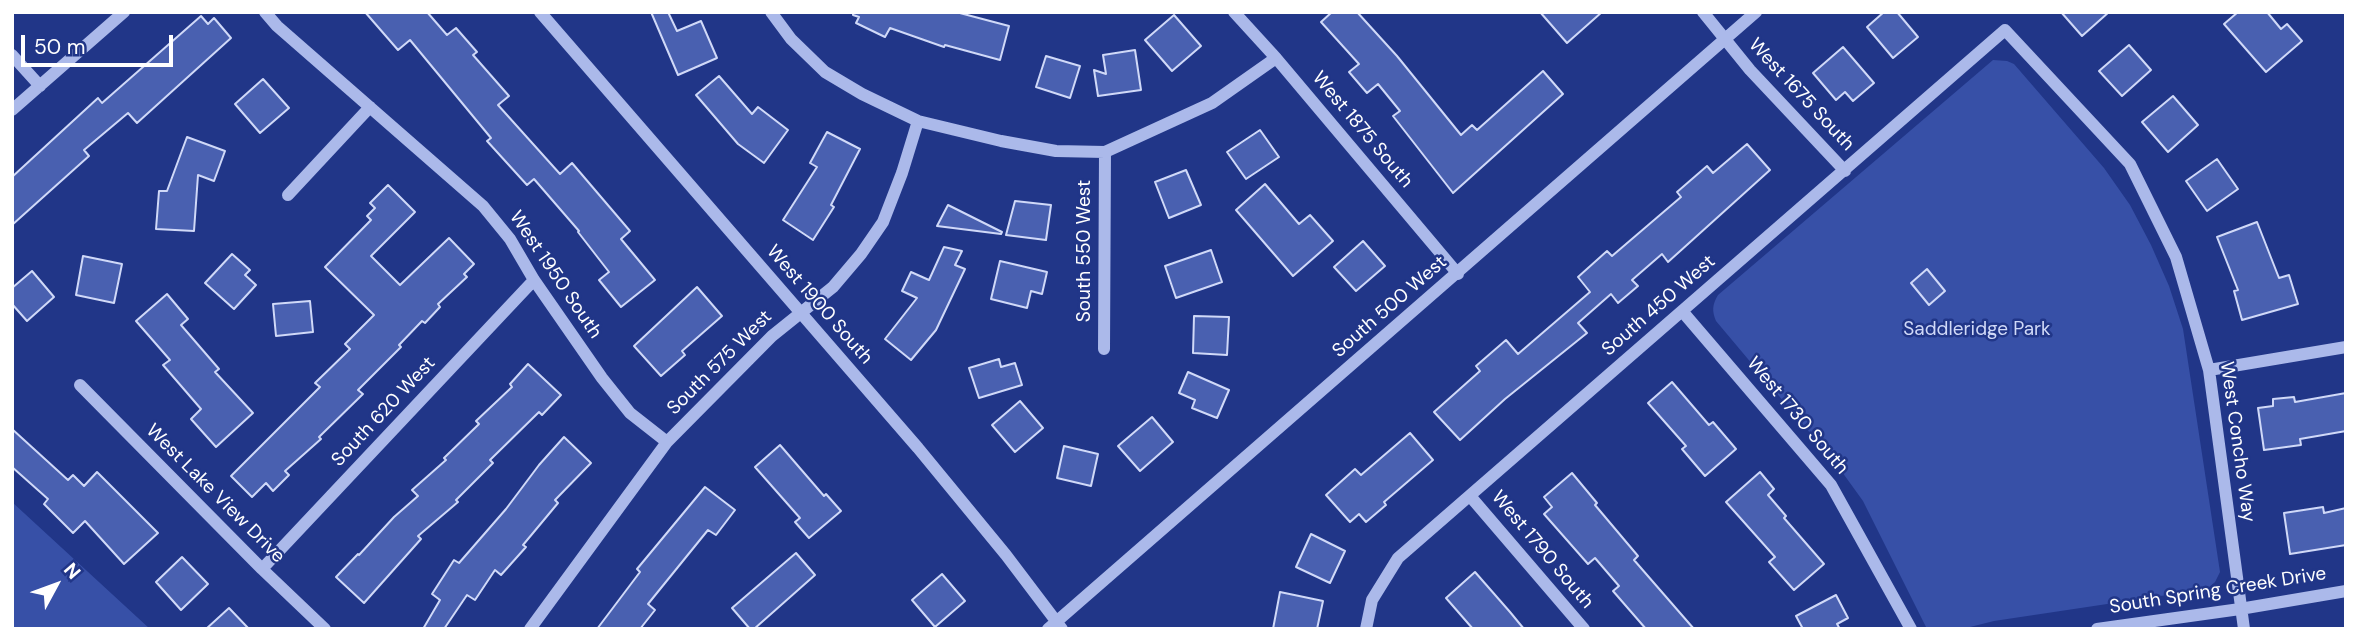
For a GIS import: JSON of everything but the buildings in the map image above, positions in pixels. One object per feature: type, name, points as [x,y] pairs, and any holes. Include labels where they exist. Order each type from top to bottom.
[{"type":"street","points":[[12,110],[124,12]]},
{"type":"street","name":"West 1950 South","points":[[265,12],[277,26],[483,206],[510,239],[534,280],[602,378],[630,413],[667,442]]},
{"type":"street","name":"West 1900 South","points":[[540,12],[918,448],[1006,555],[1055,626]]},
{"type":"street","points":[[771,12],[791,38],[825,72],[862,94],[918,121],[1056,151],[1105,152],[1212,103],[1276,58]]},
{"type":"street","name":"West 1875 South","points":[[1234,12],[1458,274]]},
{"type":"street","name":"West 1675 South","points":[[1703,12],[1750,70],[1845,171]]},
{"type":"street","name":"South 500 West","points":[[1055,626],[1756,12]]},
{"type":"street","name":"South 450 West","points":[[1366,629],[1372,600],[1398,558],[2005,30]]},
{"type":"street","name":"West Concho Way","points":[[2005,30],[2130,164],[2176,257],[2210,370],[2244,629]]},
{"type":"street","points":[[12,55],[40,86]]},
{"type":"street","points":[[288,195],[370,107]]},
{"type":"street","name":"South 575 West","points":[[530,629],[667,442],[772,336],[833,287],[861,254],[883,222],[918,121]]},
{"type":"street","name":"South 550 West","points":[[1104,349],[1105,152]]},
{"type":"street","name":"South 620 West","points":[[262,569],[534,280]]},
{"type":"street","name":"West 1730 South","points":[[1682,310],[1831,485],[1911,629]]},
{"type":"street","points":[[2210,370],[2346,347]]},
{"type":"street","name":"West Lake View Drive","points":[[80,385],[325,629]]},
{"type":"street","name":"West 1790 South","points":[[1471,496],[1584,629]]},
{"type":"street","name":"South Spring Creek Drive","points":[[2097,629],[2346,591]]},
{"type":"green space","name":"Saddleridge Park","points":[[1993,60],[2014,64],[2104,168],[2130,205],[2151,245],[2169,286],[2183,329],[2220,572],[2215,582],[2207,589],[1994,621],[1962,629],[1927,629],[1863,501],[1837,465],[1716,321],[1713,308],[1718,295]]},
{"type":"green space","points":[[12,502],[150,629],[12,629]]}]
